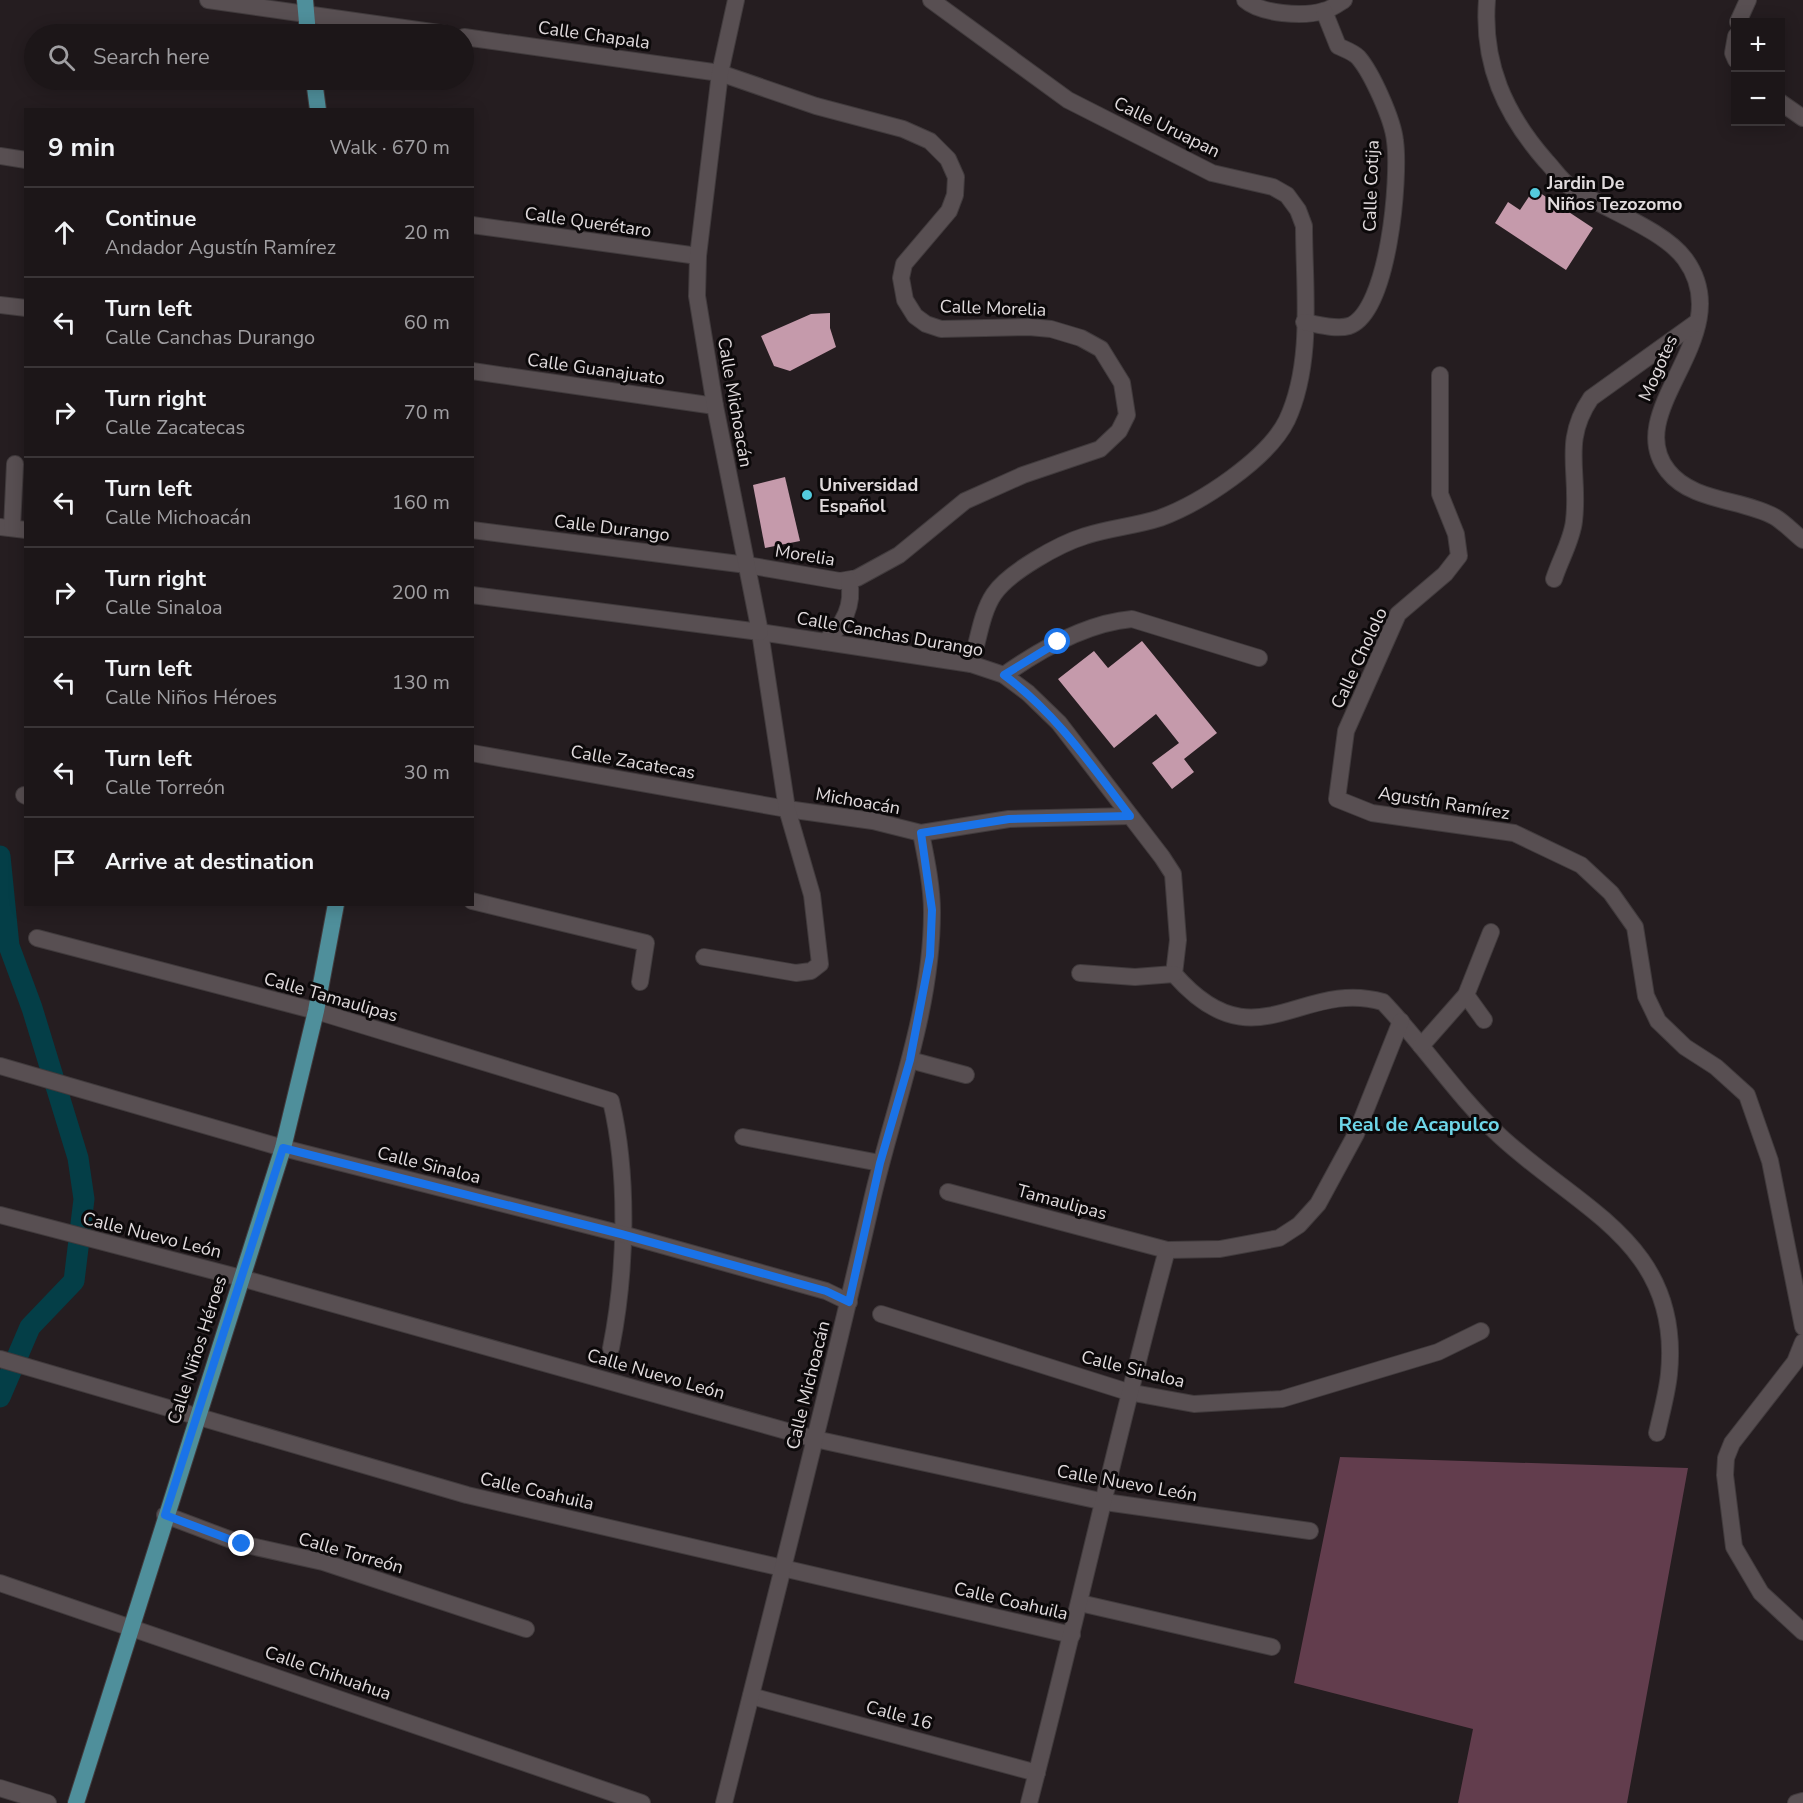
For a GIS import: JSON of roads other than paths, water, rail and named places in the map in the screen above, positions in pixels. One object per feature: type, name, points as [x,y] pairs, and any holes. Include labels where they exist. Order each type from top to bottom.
[{"type":"main road","points":[[305,8],[307,24]]},
{"type":"main road","points":[[315,90],[318,108]]},
{"type":"main road","name":"Calle Niños Héroes","points":[[76,1803],[130,1625],[283,1148],[316,1011],[336,906]]},
{"type":"street","points":[[208,0],[305,8],[392,24]]},
{"type":"street","name":"Calle Michoacán","points":[[704,957],[796,973],[811,971],[820,964],[812,895],[787,809],[760,632],[715,406],[697,296],[699,256],[720,72],[736,0]]},
{"type":"street","name":"Calle Uruapan","points":[[931,0],[1068,100],[1212,173],[1273,187],[1287,195],[1298,210],[1304,226],[1304,346],[1296,396],[1277,438],[1261,456],[1197,500],[1170,513],[1083,536],[1010,577],[993,595],[971,664]]},
{"type":"street","points":[[1245,0],[1269,10],[1298,13],[1324,11],[1344,0]]},
{"type":"street","name":"Mogotes","points":[[1487,0],[1485,26],[1493,73],[1510,115],[1569,186],[1668,242],[1686,260],[1700,300],[1697,322],[1691,349],[1658,417],[1654,434],[1656,452],[1668,472],[1686,487],[1776,517],[1803,540]]},
{"type":"street","points":[[1740,18],[1749,0]]},
{"type":"street","name":"Calle Cotija","points":[[1304,322],[1350,326],[1365,315],[1375,296],[1393,222],[1395,141],[1385,105],[1357,56],[1338,46],[1324,11]]},
{"type":"street","name":"Calle Chapala","points":[[474,38],[720,72]]},
{"type":"street","name":"Calle Morelia","points":[[720,72],[816,106],[903,129],[930,141],[948,159],[956,177],[955,195],[949,211],[904,264],[901,278],[905,300],[915,316],[927,324],[941,328],[1029,327],[1051,329],[1081,338],[1101,349],[1122,383],[1127,415],[1119,431],[1100,449],[1023,475],[965,501],[899,555],[853,579]]},
{"type":"street","points":[[1785,105],[1803,117]]},
{"type":"street","points":[[0,156],[24,160]]},
{"type":"street","name":"Calle Querétaro","points":[[474,225],[699,256]]},
{"type":"street","points":[[0,304],[24,308]]},
{"type":"street","points":[[1554,579],[1574,524],[1576,500],[1573,434],[1579,416],[1591,398],[1697,322]]},
{"type":"street","name":"Calle Guanajuato","points":[[474,371],[715,406]]},
{"type":"street","name":"Calle Chololo","points":[[1337,799],[1346,731],[1398,614],[1445,574],[1459,556],[1456,534],[1440,494],[1440,375]]},
{"type":"street","points":[[12,528],[14,464]]},
{"type":"street","name":"Calle Durango","points":[[474,530],[747,565]]},
{"type":"street","name":"Morelia","points":[[747,565],[840,581],[853,579]]},
{"type":"street","points":[[825,642],[839,629],[846,615],[852,595],[853,579]]},
{"type":"street","name":"Calle Canchas Durango","points":[[474,595],[760,632],[971,664],[1004,675],[1028,693],[1059,723],[1173,874],[1178,940],[1174,974]]},
{"type":"street","points":[[1004,675],[1058,642],[1110,621],[1132,619],[1259,658]]},
{"type":"street","name":"Calle Zacatecas","points":[[474,753],[787,809]]},
{"type":"street","name":"Agustín Ramírez","points":[[1337,799],[1372,813],[1514,833],[1581,865],[1611,893],[1635,927],[1646,996],[1658,1021],[1685,1047],[1716,1067],[1747,1095],[1770,1161],[1803,1328]]},
{"type":"street","name":"Michoacán","points":[[787,809],[873,821],[921,833]]},
{"type":"street","points":[[921,833],[1009,819],[1130,816]]},
{"type":"street","name":"Calle Michoacán","points":[[724,1803],[784,1569],[849,1302],[880,1163],[910,1060],[930,956],[932,921],[921,833]]},
{"type":"street","points":[[474,901],[646,943],[640,982]]},
{"type":"street","points":[[1421,1046],[1466,995],[1491,932]]},
{"type":"street","name":"Calle Tamaulipas","points":[[38,938],[316,1011],[611,1101],[623,1206],[621,1234]]},
{"type":"street","points":[[1080,973],[1135,977],[1174,974],[1206,1005],[1230,1015],[1260,1018],[1363,996],[1383,1002],[1475,1113],[1628,1239],[1647,1263],[1669,1326],[1669,1375],[1657,1432]]},
{"type":"street","points":[[1466,995],[1484,1020]]},
{"type":"street","points":[[1029,1803],[1105,1502],[1128,1392],[1167,1250],[1220,1249],[1255,1243],[1278,1238],[1299,1225],[1318,1204],[1356,1134],[1401,1021]]},
{"type":"street","points":[[910,1060],[966,1075]]},
{"type":"street","name":"Calle Sinaloa","points":[[0,1066],[283,1148],[621,1234],[826,1291],[849,1302]]},
{"type":"street","points":[[743,1137],[880,1163]]},
{"type":"street","name":"Tamaulipas","points":[[948,1192],[1167,1250]]},
{"type":"street","name":"Calle Nuevo León","points":[[0,1215],[119,1248],[241,1278],[815,1438],[1105,1502],[1310,1531]]},
{"type":"street","points":[[611,1348],[620,1302],[621,1234]]},
{"type":"street","name":"Calle Sinaloa","points":[[881,1314],[1128,1392],[1194,1404],[1282,1399],[1438,1352],[1481,1331]]},
{"type":"street","points":[[1803,1342],[1795,1362],[1732,1443],[1726,1458],[1725,1475],[1734,1547],[1761,1593],[1803,1632]]},
{"type":"street","name":"Calle Coahuila","points":[[0,1359],[467,1495],[1072,1635]]},
{"type":"street","name":"Calle Torreón","points":[[165,1515],[242,1544],[323,1562],[526,1629]]},
{"type":"street","name":"Calle Chihuahua","points":[[0,1582],[642,1803]]},
{"type":"street","points":[[1080,1603],[1272,1647]]},
{"type":"street","name":"Calle 16","points":[[751,1696],[1037,1773]]},
{"type":"street","points":[[0,1788],[48,1803]]},
{"type":"street","points":[[1796,1803],[1803,1801]]},
{"type":"waterway","points":[[0,856],[9,946],[32,1008],[78,1158],[84,1199],[74,1281],[30,1327],[0,1397]]},
{"type":"place","name":"Jardin De Niños Tezozomo","points":[[1535,193]]},
{"type":"place","name":"Universidad Español","points":[[807,495]]},
{"type":"district","name":"Real de Acapulco","points":[[1419,1124]]}]
